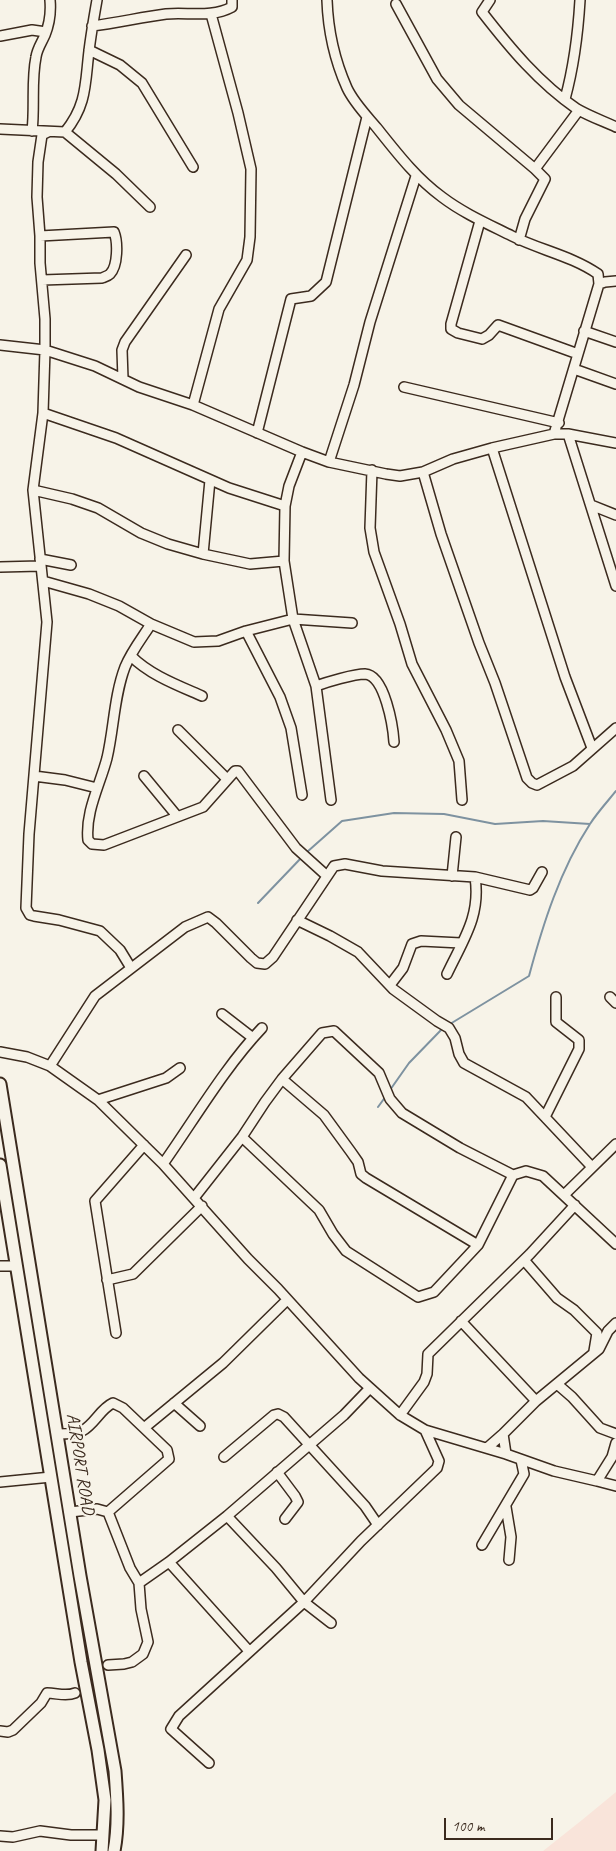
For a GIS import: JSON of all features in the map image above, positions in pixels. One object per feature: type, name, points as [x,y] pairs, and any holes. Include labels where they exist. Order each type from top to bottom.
[{"type":"main road","name":"AIRPORT ROAD","points":[[0,1084],[76,1553],[115,1771],[117,1797],[114,1851]]},
{"type":"main road","name":"AIRPORT ROAD","points":[[0,1165],[50,1477],[105,1800],[102,1851]]},
{"type":"main road","points":[[4,1188],[17,1186]]},
{"type":"main road","points":[[64,1555],[76,1553]]},
{"type":"street","points":[[32,131],[36,55],[46,32],[50,0]]},
{"type":"street","points":[[65,132],[75,119],[85,94],[92,26],[97,0]]},
{"type":"street","points":[[92,26],[165,14],[188,12],[210,14],[232,7],[232,0]]},
{"type":"street","points":[[327,0],[334,52],[348,90],[367,117],[416,176],[443,198],[480,220],[519,240],[583,264],[598,274],[599,284],[559,423],[554,434]]},
{"type":"street","points":[[490,0],[482,12],[510,48],[546,85],[578,110],[616,127]]},
{"type":"street","points":[[565,99],[572,71],[580,0]]},
{"type":"street","points":[[396,4],[437,80],[459,105],[545,179],[525,219],[519,240]]},
{"type":"street","points":[[193,405],[219,309],[247,260],[250,237],[251,169],[238,113],[210,14]]},
{"type":"street","points":[[0,36],[32,30],[46,32]]},
{"type":"street","points":[[89,50],[120,66],[142,83],[193,167]]},
{"type":"street","points":[[535,169],[578,110]]},
{"type":"street","points":[[257,433],[291,299],[311,296],[326,282],[367,117]]},
{"type":"street","points":[[0,130],[65,132],[116,174],[150,207]]},
{"type":"street","points":[[48,132],[42,135],[38,162],[37,197],[45,319],[45,350],[43,413],[33,490],[47,622],[28,852],[26,908],[34,916],[59,920],[100,931],[120,950],[130,968]]},
{"type":"street","points":[[329,462],[354,385],[373,312],[416,176]]},
{"type":"street","points":[[480,220],[450,324],[451,328],[458,333],[482,339],[489,335],[498,325],[578,354]]},
{"type":"street","points":[[40,236],[114,232],[117,239],[115,265],[110,274],[102,278],[42,280]]},
{"type":"street","points":[[123,379],[122,350],[125,342],[186,255]]},
{"type":"street","points":[[599,284],[616,281]]},
{"type":"street","points":[[584,331],[616,342]]},
{"type":"street","points":[[0,345],[45,350],[95,366],[139,387],[193,405],[329,462],[400,476],[423,472],[492,448],[554,434],[568,434],[616,443]]},
{"type":"street","points":[[574,368],[616,384]]},
{"type":"street","points":[[404,388],[559,423]]},
{"type":"street","points":[[43,413],[116,438],[229,488],[284,506]]},
{"type":"street","points":[[568,434],[616,586]]},
{"type":"street","points":[[492,448],[562,668],[592,748]]},
{"type":"street","points":[[302,452],[289,486],[284,506],[284,561],[293,620],[316,686],[331,800]]},
{"type":"street","points":[[372,470],[370,528],[374,552],[412,664],[446,730],[459,761],[462,800]]},
{"type":"street","points":[[423,472],[441,534],[479,643],[496,682],[527,778],[537,785],[573,766],[616,728]]},
{"type":"street","points":[[203,554],[210,480]]},
{"type":"street","points":[[33,490],[72,499],[98,508],[141,532],[168,544],[203,554],[250,564],[284,561]]},
{"type":"street","points":[[591,504],[616,515]]},
{"type":"street","points":[[0,567],[40,563],[71,565]]},
{"type":"street","points":[[43,581],[120,606],[150,624],[194,642],[218,641],[246,630],[293,620],[352,623]]},
{"type":"street","points":[[150,624],[125,668],[112,724],[107,756],[87,829],[88,840],[92,844],[104,845],[203,807],[226,779],[235,771],[238,771],[296,848],[327,876]]},
{"type":"street","points":[[246,630],[280,697],[291,728],[302,795]]},
{"type":"street","points":[[131,656],[144,667],[167,680],[202,696]]},
{"type":"street","points":[[316,686],[365,674],[373,678],[389,705],[394,742]]},
{"type":"street","points":[[178,730],[226,779]]},
{"type":"street","points":[[34,776],[65,780],[97,788]]},
{"type":"street","points":[[144,776],[177,816]]},
{"type":"street","points":[[452,876],[456,837]]},
{"type":"street","points":[[50,1066],[95,996],[185,927],[208,917],[257,963],[265,964],[273,957],[334,866],[345,864],[382,871],[474,878],[530,890],[542,872]]},
{"type":"street","points":[[447,974],[476,909],[477,891],[474,878]]},
{"type":"street","points":[[297,920],[358,952],[390,985],[449,1028],[455,1038],[459,1054],[464,1063],[526,1097],[592,1167]]},
{"type":"street","points":[[390,985],[402,968],[412,944],[421,942],[462,943]]},
{"type":"street","points":[[544,1117],[579,1049],[579,1040],[556,1022],[556,997]]},
{"type":"street","points":[[222,1014],[253,1038]]},
{"type":"street","points":[[163,1164],[262,1028]]},
{"type":"street","points":[[194,1198],[242,1137],[282,1080],[322,1033],[334,1031],[379,1073],[390,1099],[402,1113],[460,1148],[513,1175],[526,1171],[543,1176],[616,1244]]},
{"type":"street","points":[[0,1052],[27,1057],[50,1066],[98,1100],[163,1164],[248,1260],[359,1378],[400,1415],[425,1430],[521,1460],[616,1486]]},
{"type":"street","points":[[98,1100],[166,1078],[180,1068]]},
{"type":"street","points":[[282,1080],[324,1115],[358,1162],[362,1174],[366,1178],[478,1245]]},
{"type":"street","points":[[242,1137],[319,1210],[333,1234],[346,1251],[418,1297],[434,1292],[478,1245],[513,1175]]},
{"type":"street","points":[[564,1195],[616,1144]]},
{"type":"street","points":[[116,1333],[95,1201],[144,1145]]},
{"type":"street","points":[[400,1415],[424,1382],[427,1374],[428,1354],[524,1260],[576,1205]]},
{"type":"street","points":[[107,1280],[133,1274],[202,1206]]},
{"type":"street","points":[[524,1260],[557,1298],[574,1310],[597,1333],[594,1353]]},
{"type":"street","points":[[0,1266],[16,1266]]},
{"type":"street","points":[[144,1428],[223,1363],[287,1300]]},
{"type":"street","points":[[461,1321],[536,1401]]},
{"type":"street","points":[[487,1448],[536,1401],[594,1353],[608,1331],[616,1323]]},
{"type":"street","points":[[557,1384],[572,1397],[600,1428],[616,1434]]},
{"type":"street","points":[[139,1582],[227,1516],[344,1416],[370,1388]]},
{"type":"street","points":[[58,1434],[81,1432],[91,1424],[105,1407],[113,1403],[123,1408],[168,1450],[169,1459],[108,1512]]},
{"type":"street","points":[[174,1403],[200,1426]]},
{"type":"street","points":[[224,1457],[274,1415],[284,1417],[366,1506],[378,1525]]},
{"type":"street","points":[[209,1763],[170,1729],[179,1716],[304,1602],[439,1465],[425,1430]]},
{"type":"street","points":[[503,1434],[506,1454]]},
{"type":"street","points":[[597,1481],[612,1456],[616,1443]]},
{"type":"street","points":[[482,1545],[524,1474],[521,1460]]},
{"type":"street","points":[[277,1472],[298,1502],[285,1519]]},
{"type":"street","points":[[0,1482],[50,1477]]},
{"type":"street","points":[[506,1507],[511,1537],[508,1560]]},
{"type":"street","points":[[70,1512],[97,1509],[108,1512]]},
{"type":"street","points":[[108,1512],[130,1568],[139,1582],[140,1609],[148,1642],[143,1654],[132,1662],[108,1665]]},
{"type":"street","points":[[227,1516],[276,1568],[304,1602],[331,1623]]},
{"type":"street","points":[[168,1562],[249,1651]]},
{"type":"street","points":[[0,1731],[8,1732],[13,1730],[41,1703],[47,1693],[59,1693],[69,1696],[75,1693]]},
{"type":"street","points":[[0,1836],[13,1837],[40,1831],[71,1835],[103,1835]]},
{"type":"shaded area","points":[[616,1792],[616,1851],[543,1851],[582,1820]]},
{"type":"waterway","points":[[450,1024],[529,976],[540,937],[561,879],[579,842],[593,820],[616,791]]},
{"type":"waterway","points":[[307,852],[342,821],[394,813],[444,814],[495,824],[543,821],[590,824]]},
{"type":"waterway","points":[[258,903],[302,857]]},
{"type":"waterway","points":[[390,1090],[409,1063],[443,1028]]},
{"type":"waterway","points":[[378,1107],[386,1096]]}]
